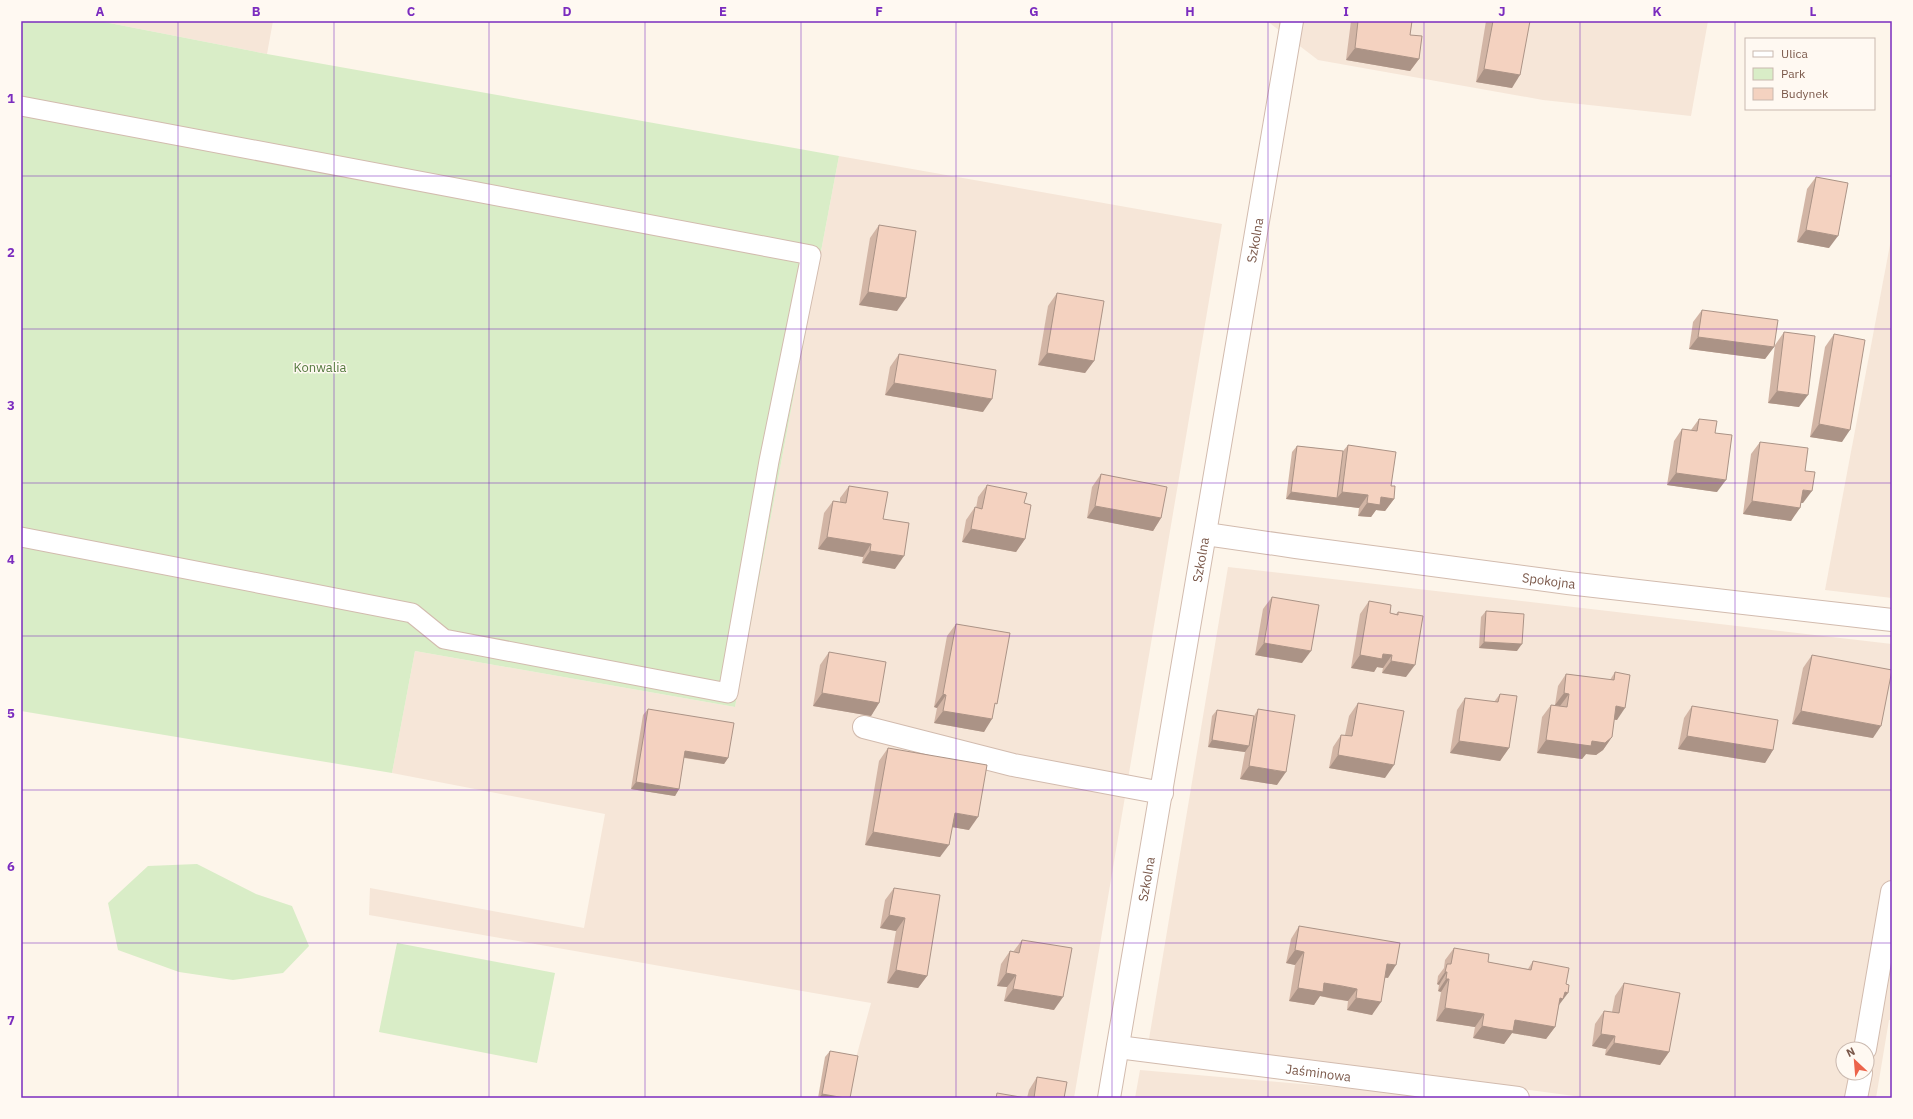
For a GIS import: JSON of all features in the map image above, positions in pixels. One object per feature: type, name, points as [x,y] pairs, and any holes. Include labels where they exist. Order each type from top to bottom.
[{"type":"street","name":"Szkolna","points":[[1109,1098],[1292,21]]},
{"type":"street","name":"Spokojna","points":[[1206,534],[1568,583],[1892,620]]},
{"type":"street","points":[[864,727],[1013,765],[1162,793]]},
{"type":"street","points":[[1866,1041],[1892,892]]},
{"type":"street","name":"Jaśminowa","points":[[1118,1047],[1518,1098]]},
{"type":"street","points":[[1856,1098],[1859,1081]]},
{"type":"lane","points":[[21,106],[811,255],[769,461],[728,693],[444,639],[412,613],[21,537]]},
{"type":"shaded area","points":[[99,21],[273,21],[267,54]]},
{"type":"shaded area","points":[[1267,21],[1708,21],[1691,116],[1543,100],[1318,60]]},
{"type":"shaded area","points":[[839,156],[1222,224],[1074,1098],[845,1098],[871,1003],[369,915],[370,888],[584,928],[605,814],[392,773],[415,651],[735,707]]},
{"type":"shaded area","points":[[1892,234],[1892,598],[1825,590]]},
{"type":"shaded area","points":[[1228,567],[1892,644],[1892,1020],[1889,1020],[1876,1098],[1589,1098],[1149,1039]]},
{"type":"shaded area","points":[[1140,1070],[1463,1098],[1135,1098]]},
{"type":"green space","name":"Konwalia","points":[[21,21],[99,21],[267,54],[839,156],[735,707],[415,651],[392,773],[21,711]]},
{"type":"green space","points":[[197,864],[256,894],[292,906],[309,946],[283,973],[233,980],[179,972],[118,950],[108,903],[148,866]]},
{"type":"green space","points":[[397,943],[555,973],[537,1063],[379,1032]]},
{"type":"building","points":[[1358,21],[1412,21],[1410,35],[1422,36],[1419,59],[1355,48]]},
{"type":"building","points":[[1493,21],[1530,21],[1520,75],[1484,69]]},
{"type":"building","points":[[1816,177],[1848,183],[1838,236],[1806,230]]},
{"type":"building","points":[[879,225],[916,231],[906,298],[868,292]]},
{"type":"building","points":[[1057,293],[1104,301],[1094,361],[1047,353]]},
{"type":"building","points":[[1702,310],[1778,320],[1774,347],[1698,337]]},
{"type":"building","points":[[1784,332],[1815,336],[1808,395],[1777,391]]},
{"type":"building","points":[[1834,334],[1865,340],[1850,430],[1819,424]]},
{"type":"building","points":[[899,354],[996,370],[992,399],[894,383]]},
{"type":"building","points":[[1699,419],[1717,421],[1715,433],[1732,435],[1726,480],[1676,473],[1682,429],[1697,431]]},
{"type":"building","points":[[1760,442],[1808,448],[1805,471],[1815,472],[1812,491],[1803,490],[1800,508],[1752,501]]},
{"type":"building","points":[[1348,445],[1396,452],[1391,486],[1395,486],[1394,499],[1381,497],[1380,505],[1367,503],[1368,495],[1342,492]]},
{"type":"building","points":[[1297,446],[1343,451],[1337,498],[1291,492]]},
{"type":"building","points":[[1101,474],[1167,487],[1161,518],[1095,506]]},
{"type":"building","points":[[987,485],[1027,493],[1024,503],[1031,505],[1025,539],[971,529],[975,507],[982,509]]},
{"type":"building","points":[[849,486],[888,492],[883,519],[909,523],[904,556],[870,551],[871,544],[827,537],[833,501],[846,503]]},
{"type":"building","points":[[1272,597],[1319,605],[1311,651],[1264,643]]},
{"type":"building","points":[[1369,601],[1391,605],[1390,613],[1398,615],[1398,612],[1423,616],[1415,665],[1391,661],[1392,655],[1383,654],[1382,659],[1360,655]]},
{"type":"building","points":[[1486,611],[1524,614],[1522,644],[1484,642]]},
{"type":"building","points":[[956,624],[1010,633],[997,704],[995,703],[992,719],[943,711],[946,695],[943,694]]},
{"type":"building","points":[[829,652],[886,662],[879,703],[822,693]]},
{"type":"building","points":[[1812,655],[1892,670],[1881,726],[1801,711]]},
{"type":"building","points":[[1615,672],[1630,675],[1625,708],[1616,706],[1612,737],[1605,743],[1592,741],[1591,746],[1546,740],[1551,705],[1567,707],[1569,694],[1564,693],[1566,674],[1614,680]]},
{"type":"building","points":[[1500,694],[1517,696],[1509,748],[1459,741],[1465,698],[1498,702]]},
{"type":"building","points":[[1358,703],[1404,711],[1394,765],[1338,755],[1341,735],[1352,736]]},
{"type":"building","points":[[1692,706],[1778,720],[1773,750],[1687,736]]},
{"type":"building","points":[[648,709],[734,723],[728,758],[685,751],[679,789],[636,782]]},
{"type":"building","points":[[1258,709],[1295,715],[1286,772],[1249,766]]},
{"type":"building","points":[[1217,710],[1254,716],[1249,746],[1212,740]]},
{"type":"building","points":[[888,748],[987,765],[978,817],[955,813],[949,845],[873,832]]},
{"type":"building","points":[[894,888],[940,895],[927,976],[896,970],[905,918],[889,915]]},
{"type":"building","points":[[1299,926],[1400,943],[1396,965],[1387,964],[1381,1002],[1356,998],[1357,989],[1342,986],[1324,983],[1323,992],[1298,988],[1304,952],[1295,950]]},
{"type":"building","points":[[1022,940],[1072,948],[1063,997],[1013,989],[1016,975],[1006,973],[1010,951],[1019,953]]},
{"type":"building","points":[[1454,948],[1489,954],[1488,962],[1531,970],[1533,961],[1569,968],[1566,984],[1569,985],[1568,993],[1565,992],[1563,999],[1560,998],[1555,1027],[1515,1020],[1513,1031],[1498,1029],[1482,1026],[1484,1014],[1445,1008],[1449,979],[1446,979],[1447,972],[1445,972],[1447,964],[1451,964]]},
{"type":"building","points":[[1624,983],[1680,993],[1669,1052],[1614,1043],[1615,1036],[1601,1034],[1604,1011],[1619,1013]]},
{"type":"building","points":[[830,1051],[858,1056],[850,1098],[822,1094]]},
{"type":"building","points":[[1037,1077],[1067,1082],[1064,1098],[1034,1098]]},
{"type":"building","points":[[997,1093],[1026,1098],[996,1098]]}]
